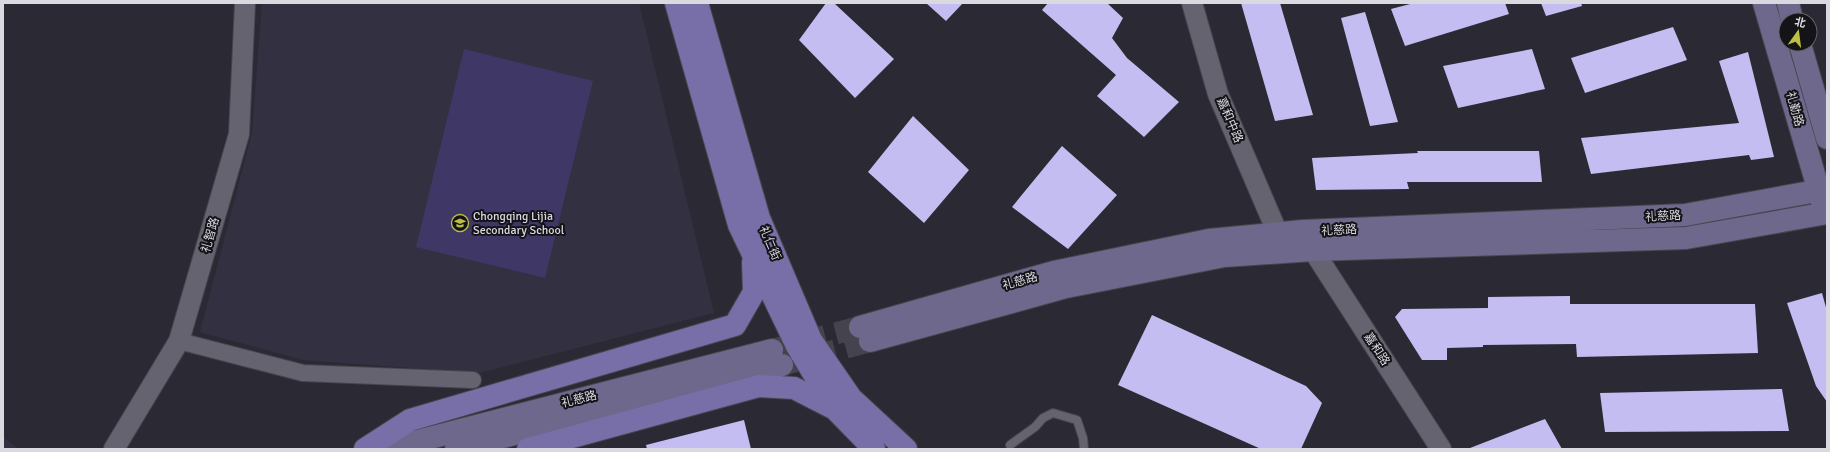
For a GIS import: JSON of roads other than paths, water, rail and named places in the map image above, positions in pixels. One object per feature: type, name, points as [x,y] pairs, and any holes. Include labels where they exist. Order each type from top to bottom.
[{"type":"main road","name":"礼仁街","points":[[676,3],[739,226],[797,346],[835,409],[874,449]]},
{"type":"main road","name":"礼仁街","points":[[697,3],[759,218],[811,340],[851,398],[906,449]]},
{"type":"main road","name":"礼勤路","points":[[1764,3],[1823,190],[1827,214]]},
{"type":"main road","name":"礼勤路","points":[[1802,52],[1827,138]]},
{"type":"main road","name":"礼慈路","points":[[1823,190],[1685,215],[1278,234],[1209,240],[1054,272],[865,334],[1066,287],[1224,256],[1313,250],[1686,238],[1827,214]]},
{"type":"main road","points":[[365,449],[410,420],[735,325],[754,292],[753,255]]},
{"type":"main road","name":"礼慈路","points":[[387,449],[777,357],[456,449]]},
{"type":"main road","points":[[528,449],[759,386],[794,388],[835,409]]},
{"type":"street","name":"礼智路","points":[[114,449],[179,341],[239,134],[245,3]]},
{"type":"street","name":"嘉和中路","points":[[1192,3],[1218,94],[1278,234]]},
{"type":"street","name":"嘉和路","points":[[1313,250],[1441,449]]},
{"type":"street","points":[[179,341],[303,373],[473,380]]},
{"type":"lane","points":[[1010,445],[1035,427],[1043,418],[1054,413],[1077,420],[1083,438],[1084,449]]},
{"type":"tunnel","points":[[772,350],[860,327]]},
{"type":"tunnel","points":[[782,365],[870,341]]},
{"type":"place","name":"Chongqing Lijia Secondary School","points":[[460,223]]}]
